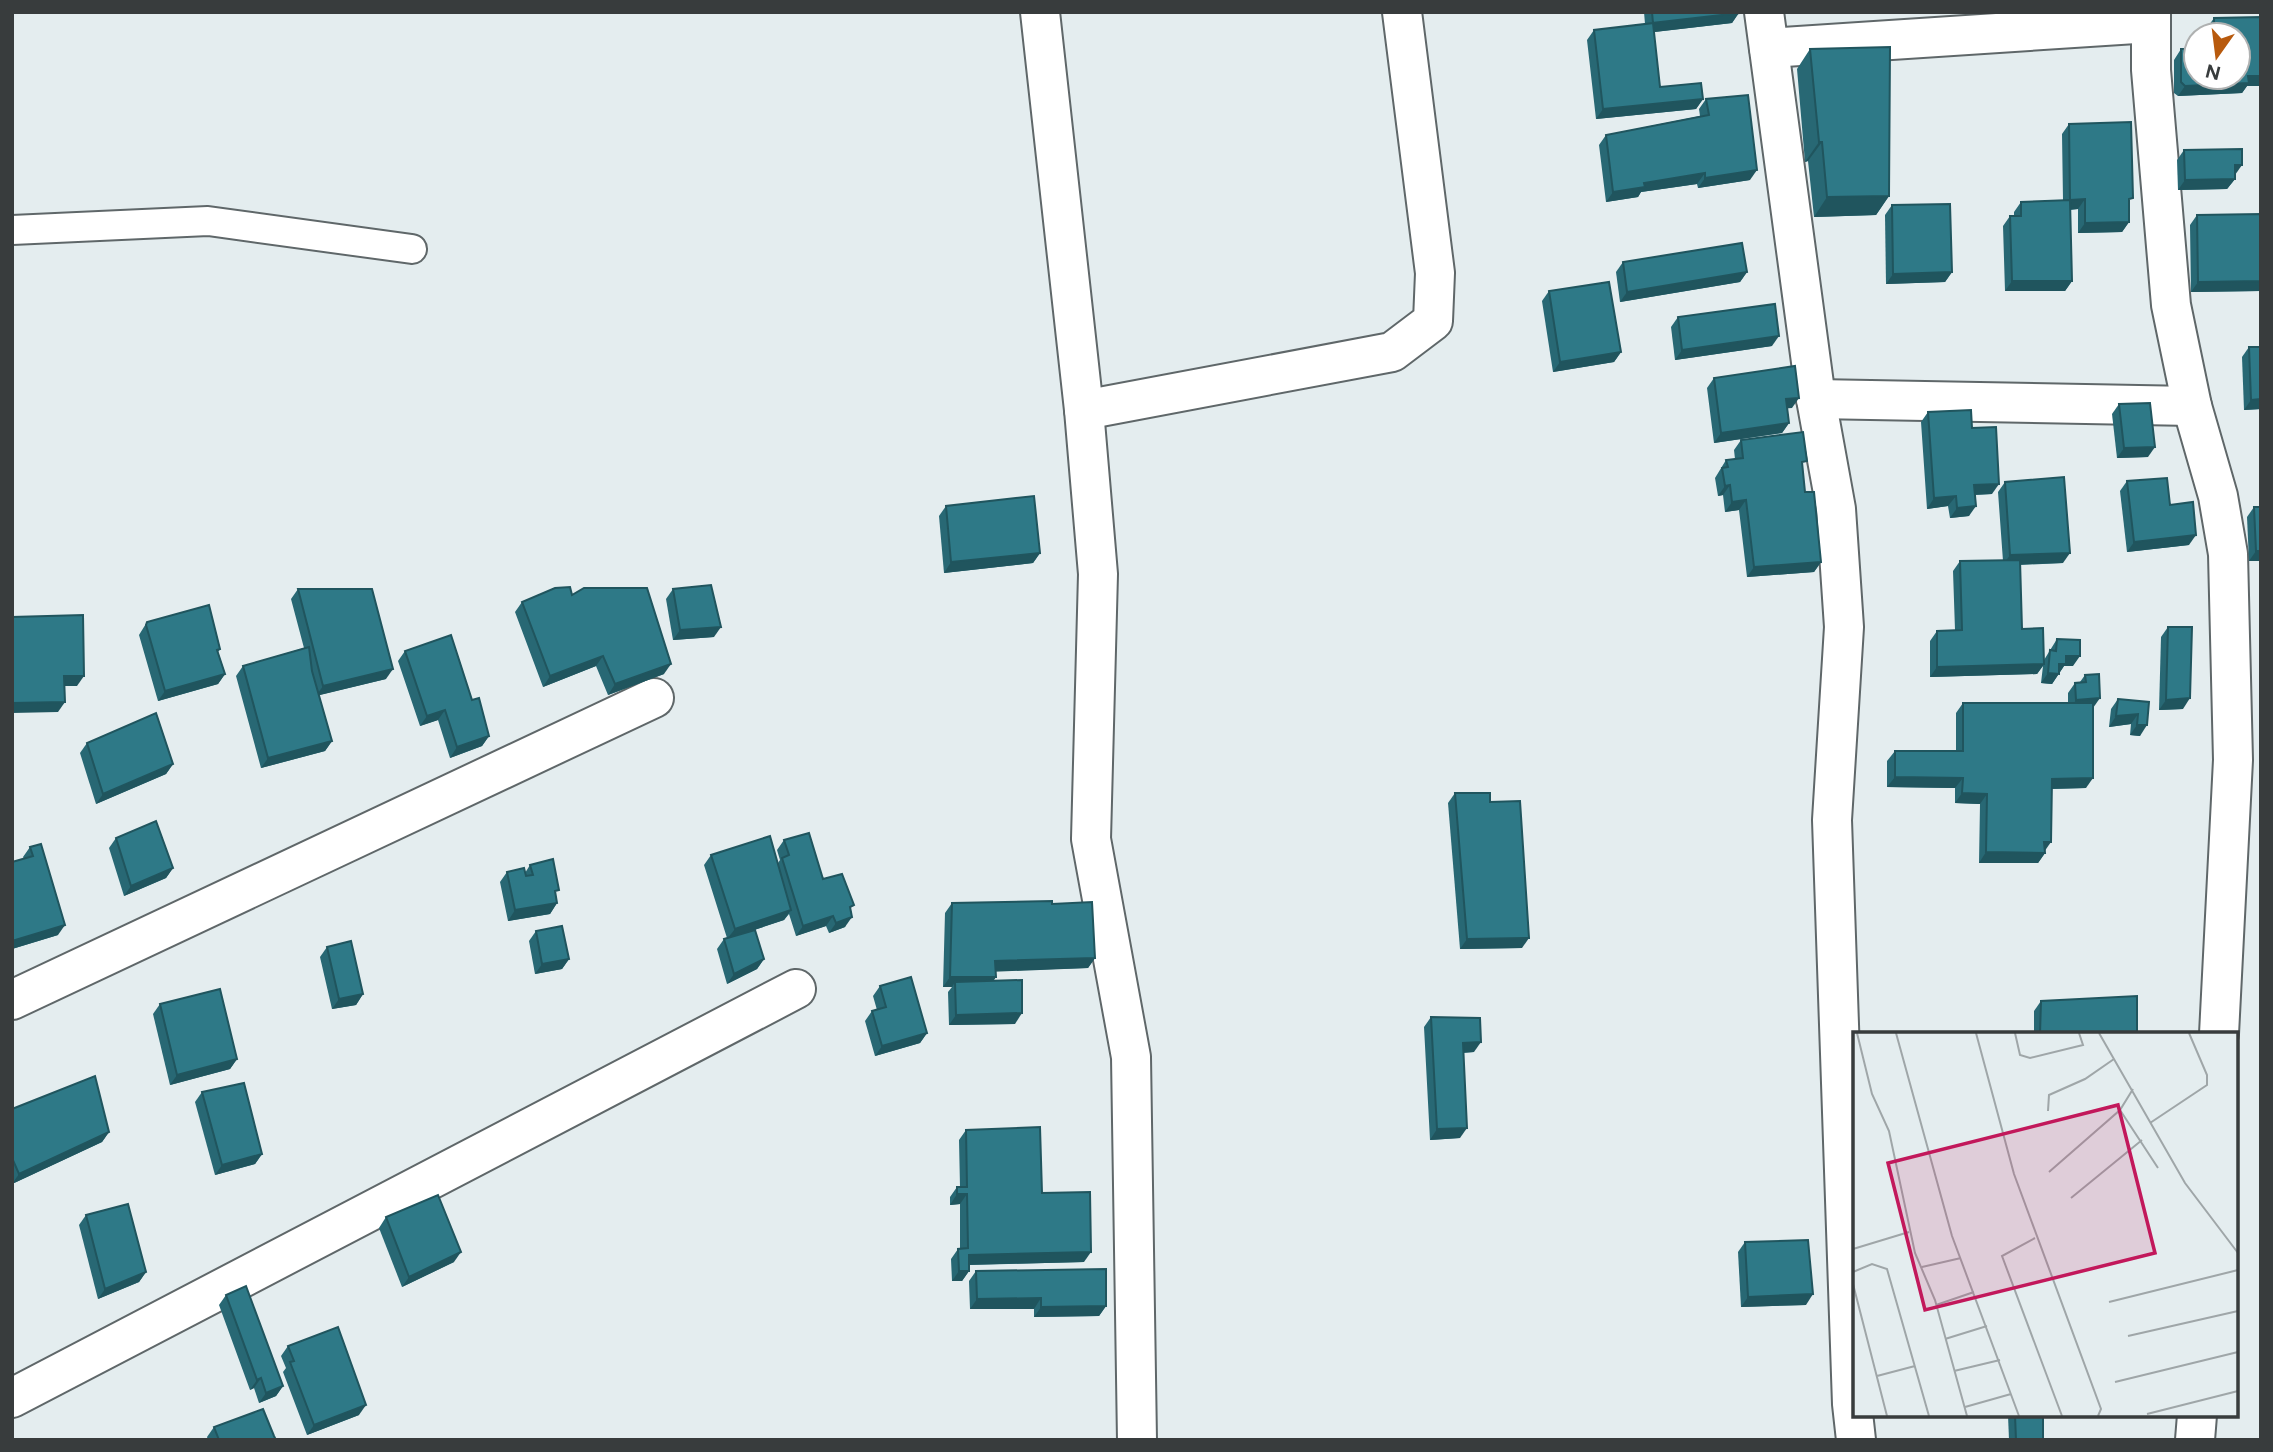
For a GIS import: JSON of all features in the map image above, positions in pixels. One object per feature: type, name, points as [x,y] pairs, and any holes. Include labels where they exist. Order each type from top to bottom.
[{"type":"street","points":[[1040,12],[1084,410],[1098,574],[1091,838],[1131,1058],[1137,1440]]},
{"type":"street","points":[[1084,410],[1392,352],[1433,321],[1435,272],[1402,12]]},
{"type":"street","points":[[1853,1362],[1832,820],[1844,627],[1836,509],[1816,400],[1767,30],[2151,18],[2151,70],[2171,305],[2192,406],[2218,496],[2228,554],[2247,759],[2219,1032]]},
{"type":"street","points":[[1816,400],[2192,406]]},
{"type":"street","points":[[12,1000],[654,698]]},
{"type":"street","points":[[12,1398],[796,989]]},
{"type":"street","points":[[1855,1417],[1856,1440]]},
{"type":"street","points":[[2195,1440],[2197,1417]]},
{"type":"lane","points":[[12,230],[208,221],[412,249]]},
{"type":"building","points":[[1652,12],[1739,12],[1739,13],[1653,23]]},
{"type":"building","points":[[2261,17],[2261,76],[2252,76],[2252,21],[2214,21],[2214,18]]},
{"type":"building","points":[[1653,23],[1660,87],[1701,83],[1703,99],[1603,109],[1594,30]]},
{"type":"building","points":[[1890,47],[1889,196],[1827,197],[1810,49]]},
{"type":"building","points":[[2182,49],[2182,83],[2181,82]]},
{"type":"building","points":[[1748,95],[1757,170],[1705,178],[1705,173],[1644,183],[1645,187],[1613,192],[1606,135],[1709,115],[1706,99]]},
{"type":"building","points":[[2131,122],[2133,198],[2129,199],[2129,222],[2085,223],[2085,199],[2070,200],[2069,124]]},
{"type":"building","points":[[2242,149],[2242,165],[2235,165],[2235,179],[2185,180],[2184,150]]},
{"type":"building","points":[[2070,200],[2072,281],[2012,281],[2010,216],[2021,216],[2021,202]]},
{"type":"building","points":[[1950,204],[1952,272],[1893,274],[1892,205]]},
{"type":"building","points":[[2261,214],[2261,281],[2198,282],[2197,215]]},
{"type":"building","points":[[1742,243],[1747,272],[1627,292],[1623,262]]},
{"type":"building","points":[[1609,282],[1621,352],[1560,362],[1549,291]]},
{"type":"building","points":[[1775,304],[1779,336],[1682,350],[1678,317]]},
{"type":"building","points":[[2249,347],[2261,347],[2261,399],[2251,400]]},
{"type":"building","points":[[1795,366],[1799,398],[1786,399],[1789,423],[1721,433],[1714,378]]},
{"type":"building","points":[[2150,403],[2155,447],[2124,448],[2119,404]]},
{"type":"building","points":[[1971,410],[1972,428],[1996,427],[1999,484],[1974,485],[1976,506],[1957,508],[1956,496],[1934,498],[1928,412]]},
{"type":"building","points":[[1803,432],[1807,461],[1802,462],[1805,492],[1814,492],[1821,562],[1754,567],[1746,500],[1732,502],[1730,485],[1725,486],[1722,468],[1728,467],[1726,460],[1743,458],[1741,440]]},
{"type":"building","points":[[2064,477],[2070,553],[2010,555],[2005,482]]},
{"type":"building","points":[[2167,478],[2170,505],[2193,502],[2196,535],[2134,542],[2127,481]]},
{"type":"building","points":[[1034,496],[1040,553],[951,562],[946,506]]},
{"type":"building","points":[[2254,507],[2261,507],[2261,551],[2256,551]]},
{"type":"building","points":[[2020,560],[2022,629],[2043,628],[2044,664],[1937,667],[1937,631],[1962,630],[1960,561]]},
{"type":"building","points":[[711,585],[721,627],[680,630],[673,589]]},
{"type":"building","points":[[570,587],[572,595],[584,588],[647,588],[671,664],[615,684],[603,656],[550,676],[522,602],[555,588]]},
{"type":"building","points":[[298,589],[372,589],[393,669],[323,686]]},
{"type":"building","points":[[209,605],[220,649],[217,650],[225,674],[165,691],[147,622]]},
{"type":"building","points":[[83,615],[84,676],[64,676],[65,702],[12,703],[12,617]]},
{"type":"building","points":[[2168,627],[2192,627],[2190,698],[2166,700]]},
{"type":"building","points":[[451,635],[472,700],[479,698],[489,736],[457,747],[445,710],[427,716],[405,651]]},
{"type":"building","points":[[2057,639],[2080,640],[2080,656],[2066,656],[2066,664],[2059,664],[2059,674],[2048,673],[2050,650],[2056,651]]},
{"type":"building","points":[[309,647],[312,671],[332,741],[268,758],[243,666]]},
{"type":"building","points":[[2099,674],[2100,698],[2076,700],[2075,683],[2086,682],[2085,675]]},
{"type":"building","points":[[2118,699],[2149,702],[2147,725],[2137,725],[2138,714],[2116,716]]},
{"type":"building","points":[[1963,703],[2093,703],[2093,778],[2052,779],[2051,842],[2044,842],[2045,853],[1986,852],[1987,794],[1962,793],[1963,778],[1895,777],[1895,751],[1963,751]]},
{"type":"building","points":[[156,713],[173,764],[103,794],[87,743]]},
{"type":"building","points":[[1455,793],[1490,793],[1490,802],[1520,801],[1529,938],[1467,939]]},
{"type":"building","points":[[156,821],[173,868],[131,886],[116,838]]},
{"type":"building","points":[[809,833],[823,879],[842,874],[854,905],[850,907],[852,917],[836,923],[833,916],[803,926],[782,858],[789,855],[784,840]]},
{"type":"building","points":[[770,836],[791,910],[735,929],[711,855]]},
{"type":"building","points":[[41,844],[65,925],[12,941],[12,862],[33,856],[30,847]]},
{"type":"building","points":[[553,859],[559,890],[555,891],[557,903],[515,910],[507,872],[524,868],[526,876],[533,875],[530,865]]},
{"type":"building","points":[[1052,901],[1052,904],[1092,902],[1095,958],[995,961],[996,977],[950,977],[952,903]]},
{"type":"building","points":[[562,926],[569,959],[542,964],[536,931]]},
{"type":"building","points":[[755,930],[764,959],[734,974],[724,939]]},
{"type":"building","points":[[351,941],[363,994],[339,999],[327,947]]},
{"type":"building","points":[[911,977],[927,1033],[882,1046],[872,1011],[886,1007],[880,986]]},
{"type":"building","points":[[1022,980],[1022,1013],[956,1015],[955,982]]},
{"type":"building","points":[[220,989],[237,1059],[177,1075],[160,1004]]},
{"type":"building","points":[[2137,996],[2137,1032],[2040,1032],[2041,1001]]},
{"type":"building","points":[[1431,1017],[1480,1018],[1481,1042],[1463,1043],[1467,1128],[1437,1129]]},
{"type":"building","points":[[95,1076],[109,1132],[19,1174],[12,1158],[12,1109]]},
{"type":"building","points":[[244,1083],[262,1154],[222,1165],[202,1092]]},
{"type":"building","points":[[1040,1127],[1042,1193],[1090,1192],[1091,1252],[969,1255],[969,1271],[959,1271],[958,1249],[968,1248],[967,1194],[957,1194],[957,1187],[967,1187],[966,1130]]},
{"type":"building","points":[[438,1195],[461,1252],[409,1277],[386,1217]]},
{"type":"building","points":[[128,1204],[146,1272],[105,1289],[86,1215]]},
{"type":"building","points":[[1808,1240],[1813,1294],[1748,1297],[1745,1242]]},
{"type":"building","points":[[1106,1269],[1106,1306],[1041,1307],[1041,1298],[977,1299],[976,1271]]},
{"type":"building","points":[[246,1286],[283,1386],[266,1393],[261,1378],[257,1380],[226,1295]]},
{"type":"building","points":[[338,1327],[366,1405],[314,1425],[290,1362],[294,1361],[288,1346]]},
{"type":"building","points":[[263,1409],[276,1440],[219,1440],[214,1427]]},
{"type":"building","points":[[2015,1417],[2043,1417],[2043,1440],[2016,1440]]}]
